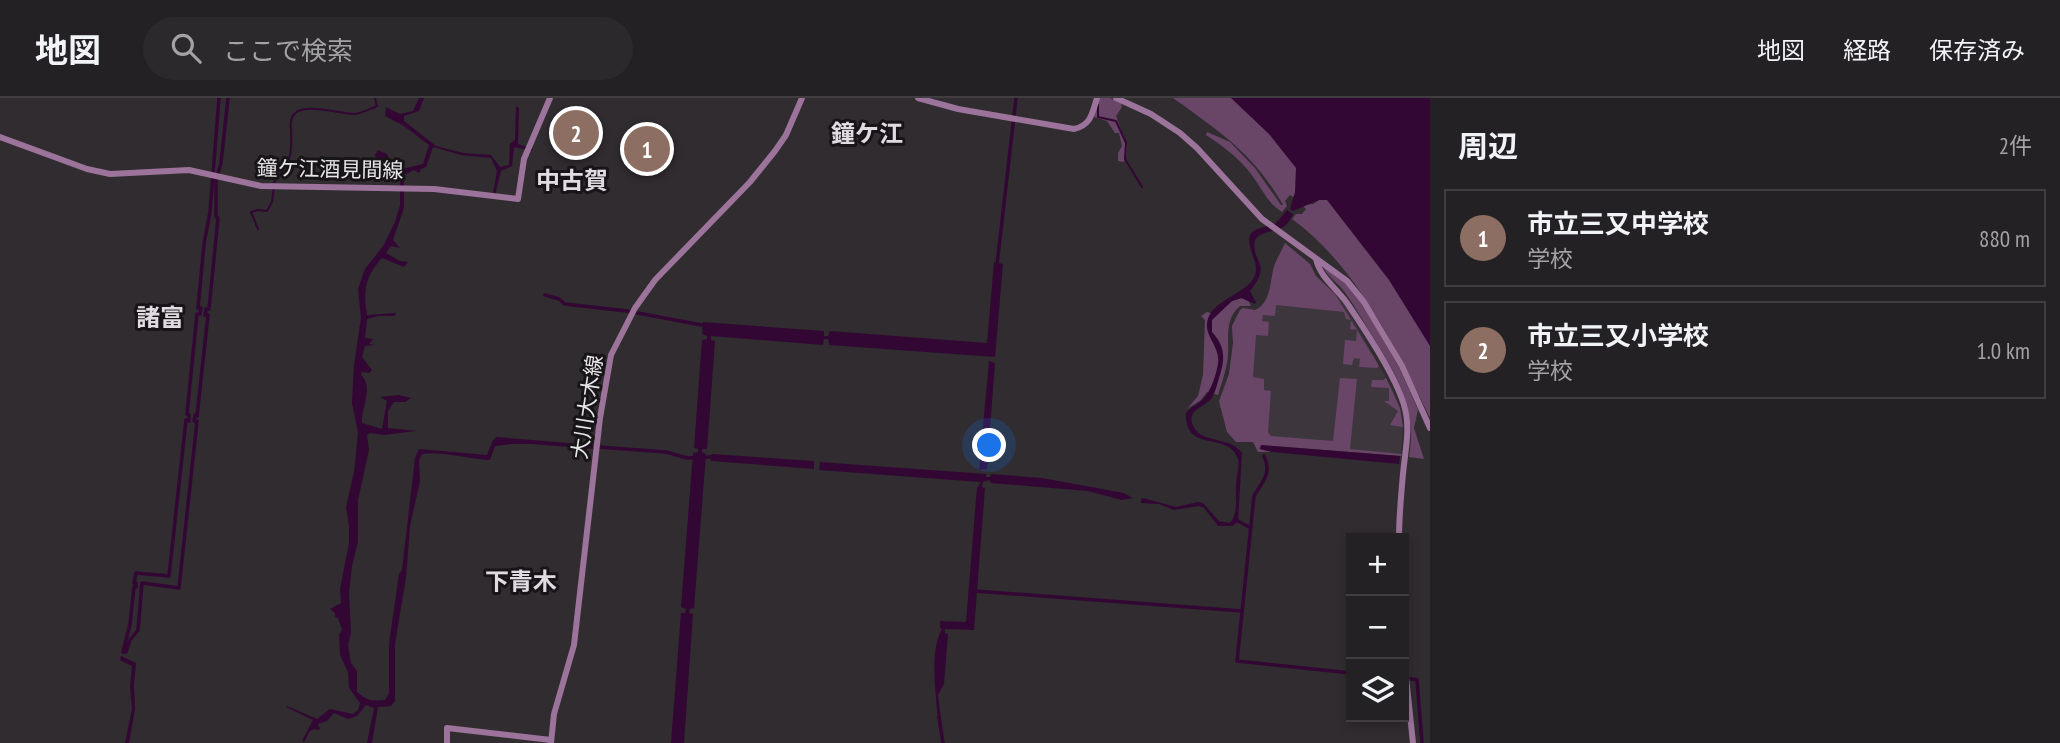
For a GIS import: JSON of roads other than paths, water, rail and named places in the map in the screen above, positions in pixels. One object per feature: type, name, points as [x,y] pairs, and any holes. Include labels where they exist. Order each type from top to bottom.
[{"type":"main road","name":"鐘ケ江酒見間線","points":[[0,136],[87,169],[110,174],[188,170],[261,186],[434,189],[518,199],[524,159],[550,98]]},
{"type":"main road","name":"大川大木線","points":[[447,743],[447,728],[551,742],[554,714],[574,645],[605,380],[611,355],[633,313],[655,281],[750,182],[786,135],[802,98]]},
{"type":"main road","points":[[918,98],[958,109],[1070,129],[1084,127],[1090,120],[1097,98]]},
{"type":"main road","points":[[1115,98],[1151,114],[1180,133],[1262,219],[1347,281],[1364,302],[1402,366],[1430,428]]},
{"type":"main road","points":[[1316,259],[1321,274],[1349,306],[1405,407],[1408,439],[1399,533]]},
{"type":"main road","points":[[1404,659],[1413,743]]},
{"type":"waterway","points":[[219,98],[210,212],[198,308],[201,308],[200,314],[197,314],[187,414],[189,421],[186,420],[169,576],[136,573],[130,624],[123,652],[126,652],[130,640],[138,630],[142,583],[179,588],[197,421],[194,421],[195,415],[197,416],[208,315],[205,315],[206,309],[209,309],[218,218],[216,180],[221,163],[228,98]]},
{"type":"waterway","points":[[258,229],[251,212],[267,211],[272,202],[275,178],[285,168],[290,156],[291,119],[295,113],[320,109],[358,114],[377,106],[375,98]]},
{"type":"waterway","points":[[997,265],[1016,98]]},
{"type":"waterway","points":[[1098,105],[1098,117],[1116,121],[1126,143],[1125,159],[1142,187]]},
{"type":"waterway","points":[[545,295],[565,304],[627,311],[707,326]]},
{"type":"waterway","points":[[598,447],[666,452],[687,458],[711,457]]},
{"type":"waterway","points":[[1264,456],[1267,472],[1254,496],[1237,661],[1346,672]]},
{"type":"waterway","points":[[1236,520],[1251,528]]},
{"type":"waterway","points":[[975,591],[1242,611]]},
{"type":"waterway","points":[[1409,679],[1417,680],[1422,743]]},
{"type":"waterway","points":[[939,717],[943,743]]},
{"type":"place","name":"市立三又小学校","points":[[576,133]]},
{"type":"place","name":"市立三又中学校","points":[[647,149]]},
{"type":"district","name":"鐘ケ江","points":[[867,133]]},
{"type":"district","name":"中古賀","points":[[572,180]]},
{"type":"district","name":"諸富","points":[[160,317]]},
{"type":"district","name":"下青木","points":[[521,581]]}]
